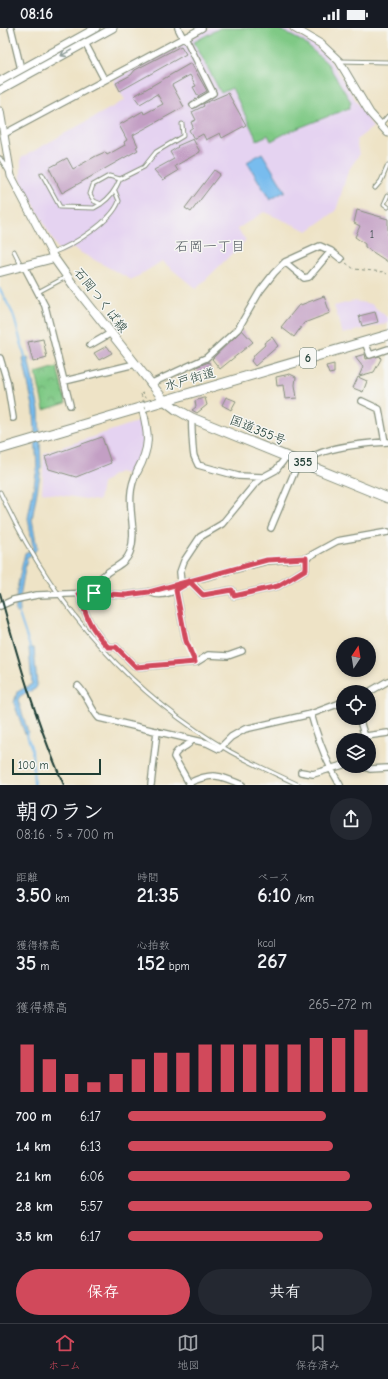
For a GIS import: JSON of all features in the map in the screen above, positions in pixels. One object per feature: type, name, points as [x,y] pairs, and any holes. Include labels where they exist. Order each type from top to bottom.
[{"type":"highway","name":"水戸街道","points":[[0,449],[144,402],[164,400],[388,335]]},
{"type":"highway","name":"国道355号","points":[[164,400],[192,418],[303,462],[388,498]]},
{"type":"main road","points":[[0,272],[23,267],[53,256]]},
{"type":"main road","name":"石岡つくば線","points":[[53,256],[66,277],[164,400]]},
{"type":"street","points":[[11,28],[21,69]]},
{"type":"street","points":[[0,81],[96,28]]},
{"type":"street","points":[[0,90],[113,28]]},
{"type":"street","points":[[178,28],[213,93],[193,105]]},
{"type":"street","points":[[4,134],[104,79],[202,28]]},
{"type":"street","points":[[294,28],[321,44],[339,61],[361,100],[380,126],[388,133]]},
{"type":"street","points":[[85,43],[104,79]]},
{"type":"street","points":[[0,111],[10,174],[53,256]]},
{"type":"street","points":[[150,384],[206,358],[238,329],[260,291],[285,262],[320,246],[341,259]]},
{"type":"street","points":[[285,262],[304,278],[309,276],[331,252]]},
{"type":"street","points":[[23,267],[45,306],[70,405]]},
{"type":"street","points":[[90,345],[111,333]]},
{"type":"street","points":[[366,342],[370,355],[388,349]]},
{"type":"street","points":[[0,358],[8,386],[13,418]]},
{"type":"street","points":[[65,381],[135,364]]},
{"type":"street","points":[[0,388],[8,386]]},
{"type":"street","points":[[272,528],[303,462],[328,450],[387,442],[379,409],[362,401]]},
{"type":"street","points":[[94,593],[100,578],[123,562],[130,550],[130,496],[133,480],[145,458],[149,438],[144,402]]},
{"type":"street","points":[[192,418],[191,423],[194,438],[193,455],[198,465],[238,476],[263,477]]},
{"type":"street","points":[[180,582],[180,572],[184,560],[200,537],[222,524],[254,485],[263,477],[276,470],[287,456]]},
{"type":"street","points":[[149,592],[162,595],[176,590],[190,582],[267,560],[306,558],[337,541],[388,532]]},
{"type":"street","points":[[0,606],[22,597],[57,593],[126,595],[149,592],[180,582],[190,582],[203,595],[232,590],[234,596],[278,586],[306,569],[306,558]]},
{"type":"street","points":[[176,590],[186,641]]},
{"type":"street","points":[[79,593],[86,618],[98,636],[108,647],[116,647],[136,667],[195,662],[208,655],[228,656],[242,651]]},
{"type":"street","points":[[376,688],[388,681]]},
{"type":"street","points":[[78,686],[84,692],[92,710],[99,718],[207,743],[219,749],[237,732],[311,714],[336,705]]},
{"type":"street","points":[[311,714],[320,746],[330,769],[340,785]]},
{"type":"street","points":[[151,785],[157,731]]},
{"type":"street","points":[[376,736],[388,733]]},
{"type":"street","points":[[192,740],[174,755],[189,784],[201,778],[213,775],[224,777],[242,785]]},
{"type":"street","points":[[301,772],[313,774],[336,767]]},
{"type":"street","points":[[376,769],[388,768]]},
{"type":"lane","points":[[339,61],[388,62]]},
{"type":"lane","points":[[380,126],[388,116]]},
{"type":"lane","points":[[42,174],[60,207],[94,208],[101,204],[115,191],[120,179],[144,167],[156,152],[183,136],[182,124]]},
{"type":"lane","points":[[0,158],[10,174]]},
{"type":"lane","points":[[375,188],[381,181],[388,165]]},
{"type":"lane","points":[[101,204],[94,201],[90,194],[93,184],[109,176],[120,179]]},
{"type":"lane","points":[[53,256],[108,218],[119,201],[115,191]]},
{"type":"lane","points":[[388,195],[384,204],[388,207]]},
{"type":"lane","points":[[14,250],[23,267]]},
{"type":"lane","points":[[38,292],[66,277]]},
{"type":"lane","points":[[0,492],[28,547],[57,593],[98,646],[134,680],[167,708],[223,746],[299,785]]},
{"type":"lane","points":[[186,641],[195,662]]},
{"type":"path","points":[[341,259],[354,269],[384,272],[387,274]]},
{"type":"path","points":[[144,402],[143,393],[141,394],[149,419]]},
{"type":"shaded area","points":[[210,28],[285,28],[314,45],[328,57],[373,127],[356,140],[359,155],[348,171],[336,211],[308,231],[264,212],[237,229],[246,240],[196,289],[162,261],[132,280],[72,248],[60,254],[21,180],[21,158],[125,100],[113,80]]},
{"type":"shaded area","points":[[354,301],[371,304],[388,318],[388,323],[343,334],[334,306]]},
{"type":"shaded area","points":[[140,421],[144,442],[136,464],[130,475],[119,472],[111,476],[102,484],[99,501],[42,492],[44,453]]},
{"type":"green space","points":[[220,28],[277,28],[303,42],[327,63],[351,102],[349,108],[286,133],[271,141],[268,135],[257,140],[232,88],[221,93],[194,42]]},
{"type":"green space","points":[[57,367],[66,403],[44,410],[36,373]]},
{"type":"water","points":[[262,153],[285,191],[270,200],[247,162]]},
{"type":"water","points":[[28,358],[39,410],[41,469],[32,519],[37,548],[33,554],[27,557],[21,593],[20,612],[16,613],[17,591],[25,553],[33,547],[28,518],[37,469],[34,411],[23,359]]},
{"type":"water","points":[[29,648],[34,648],[37,686],[35,689],[20,696],[18,700],[28,732],[25,734],[14,703],[17,692],[32,684]]},
{"type":"building","points":[[181,46],[186,54],[120,91],[116,83],[131,75],[135,70]]},
{"type":"building","points":[[191,63],[207,91],[198,96],[193,87],[196,86],[190,75],[172,85],[184,107],[133,135],[138,146],[136,147],[138,150],[62,193],[49,168],[67,158],[73,169],[96,156],[105,152],[107,155],[125,145],[124,142],[127,140],[119,125],[143,111],[144,114],[163,104],[157,94],[140,104],[134,96]]},
{"type":"building","points":[[228,93],[246,125],[222,138],[220,133],[206,140],[203,134],[194,139],[189,130],[193,127],[191,122],[196,120],[192,112],[204,106],[203,104]]},
{"type":"building","points":[[193,139],[200,152],[175,166],[178,171],[163,180],[154,170],[174,159],[170,152],[178,147],[177,146]]},
{"type":"building","points":[[214,170],[220,174],[191,212],[185,208]]},
{"type":"building","points":[[357,210],[388,219],[388,262],[365,247],[365,244],[355,237],[360,226],[354,223]]},
{"type":"building","points":[[324,296],[330,313],[304,323],[294,337],[281,327],[298,306]]},
{"type":"building","points":[[375,312],[378,322],[362,326],[359,316]]},
{"type":"building","points":[[242,330],[253,342],[220,369],[212,359]]},
{"type":"building","points":[[272,337],[278,346],[255,366],[251,361],[255,354],[265,345],[264,343]]},
{"type":"building","points":[[43,339],[47,358],[33,362],[28,342]]},
{"type":"building","points":[[107,346],[112,353],[99,360],[94,353]]},
{"type":"building","points":[[365,354],[366,359],[380,356],[381,359],[374,372],[359,376],[363,367],[355,357]]},
{"type":"building","points":[[209,362],[211,370],[198,373],[196,367]]},
{"type":"building","points":[[334,364],[334,373],[329,374],[326,366]]},
{"type":"building","points":[[290,374],[296,377],[295,385],[297,398],[285,399],[283,385],[277,386],[276,377]]},
{"type":"building","points":[[358,377],[367,381],[363,392],[353,388]]},
{"type":"building","points":[[226,397],[236,401],[231,410],[222,405]]},
{"type":"building","points":[[205,398],[207,405],[197,413],[192,410],[196,407],[195,401]]},
{"type":"building","points":[[102,437],[111,463],[76,477],[49,469],[45,457]]},
{"type":"waterway","points":[[0,289],[13,314],[26,360]]},
{"type":"waterway","points":[[18,611],[31,650]]},
{"type":"waterway","points":[[26,732],[32,750],[34,785]]},
{"type":"railway","points":[[0,593],[36,714],[64,785]]},
{"type":"district","name":"石岡一丁目","points":[[210,246]]},
{"type":"route","points":[[94,593],[79,593],[86,618],[98,636],[108,647],[116,647],[136,667],[195,662],[186,641],[176,590],[190,582],[203,595],[232,590],[234,596],[278,586],[306,569],[306,558],[267,560],[190,582],[180,582],[149,592],[126,595],[94,593]]}]
